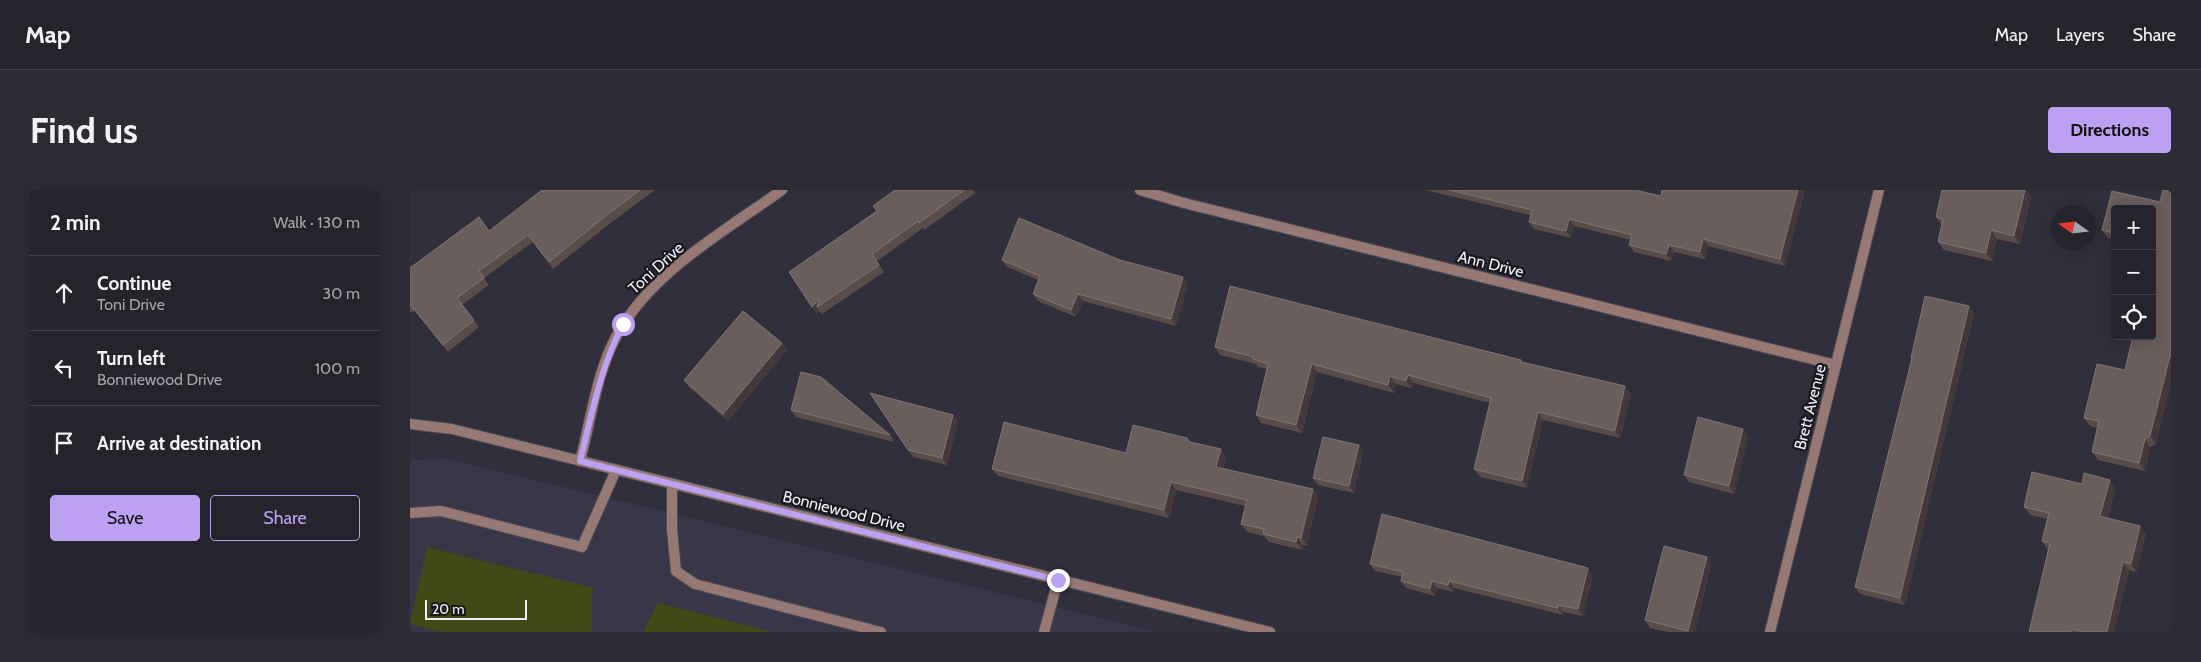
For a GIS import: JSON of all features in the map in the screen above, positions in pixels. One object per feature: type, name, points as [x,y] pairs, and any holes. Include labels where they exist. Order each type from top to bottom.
[{"type":"street","name":"Toni Drive","points":[[580,461],[601,375],[610,348],[623,324],[640,300],[681,262],[782,190]]},
{"type":"street","name":"Ann Drive","points":[[1140,190],[1184,203],[1836,365]]},
{"type":"street","name":"Brett Avenue","points":[[1770,632],[1879,190]]},
{"type":"street","name":"Bonniewood Drive","points":[[410,424],[452,429],[1270,632]]},
{"type":"street","points":[[410,513],[441,511],[582,547],[616,470]]},
{"type":"street","points":[[672,484],[672,529],[676,571],[695,584],[881,632]]},
{"type":"street","points":[[1044,632],[1058,580]]},
{"type":"shaded area","points":[[448,459],[1158,632],[410,632],[410,460]]},
{"type":"green space","points":[[427,547],[594,588],[592,592],[592,632],[442,632],[410,624]]},
{"type":"green space","points":[[658,603],[773,632],[643,632]]},
{"type":"building","points":[[542,190],[640,190],[549,262],[528,235],[479,271],[484,278],[457,298],[474,320],[443,345],[410,304],[410,268],[479,217],[489,231]]},
{"type":"building","points":[[895,190],[964,190],[872,254],[879,265],[817,307],[819,299],[812,307],[789,272],[877,211],[873,206]]},
{"type":"building","points":[[1449,190],[1635,190],[1661,196],[1662,190],[1798,190],[1780,259],[1703,239],[1700,252],[1669,245],[1666,254],[1629,245],[1632,235],[1569,219],[1566,231],[1529,222],[1532,210]]},
{"type":"building","points":[[1942,190],[2025,190],[2014,236],[1991,230],[1986,253],[1938,242],[1943,219],[1936,217]]},
{"type":"building","points":[[2163,190],[2171,190],[2171,356],[2150,436],[2145,439],[2139,463],[2092,452],[2099,421],[2084,418],[2097,364],[2125,370],[2132,340],[2156,340],[2156,205],[2111,205],[2111,232],[2102,230],[2112,191],[2160,202]]},
{"type":"building","points":[[1019,218],[1120,260],[1183,277],[1171,319],[1078,294],[1071,310],[1033,294],[1040,276],[1002,260]]},
{"type":"building","points":[[1230,286],[1521,360],[1521,362],[1625,386],[1615,431],[1538,412],[1522,481],[1474,469],[1491,398],[1408,375],[1406,381],[1390,376],[1388,385],[1312,364],[1296,425],[1256,415],[1268,364],[1253,359],[1254,357],[1215,347]]},
{"type":"building","points":[[1925,296],[1969,306],[1900,598],[1855,587],[1912,358]]},
{"type":"building","points":[[743,311],[782,343],[723,414],[684,380]]},
{"type":"building","points":[[801,372],[821,377],[890,435],[791,410]]},
{"type":"building","points":[[870,393],[953,415],[942,458],[908,450]]},
{"type":"building","points":[[1698,417],[1743,429],[1729,486],[1684,475]]},
{"type":"building","points":[[1004,422],[1126,453],[1133,425],[1187,438],[1190,442],[1221,449],[1216,467],[1313,489],[1301,538],[1297,537],[1296,542],[1263,534],[1264,529],[1241,524],[1247,500],[1171,482],[1164,510],[992,469]]},
{"type":"building","points":[[1323,437],[1359,445],[1349,486],[1313,478]]},
{"type":"building","points":[[2032,472],[2082,484],[2084,473],[2110,480],[2100,516],[2140,526],[2131,564],[2123,562],[2107,632],[2084,632],[2072,629],[2071,632],[2029,632],[2050,543],[2042,541],[2049,513],[2024,507]]},
{"type":"building","points":[[1382,514],[1588,568],[1578,609],[1558,605],[1558,608],[1449,581],[1448,585],[1432,581],[1430,589],[1401,581],[1403,572],[1370,564]]},
{"type":"building","points":[[1664,546],[1707,557],[1688,631],[1645,620]]},
{"type":"route","points":[[623,324],[610,348],[601,375],[580,461],[1058,580]]}]
